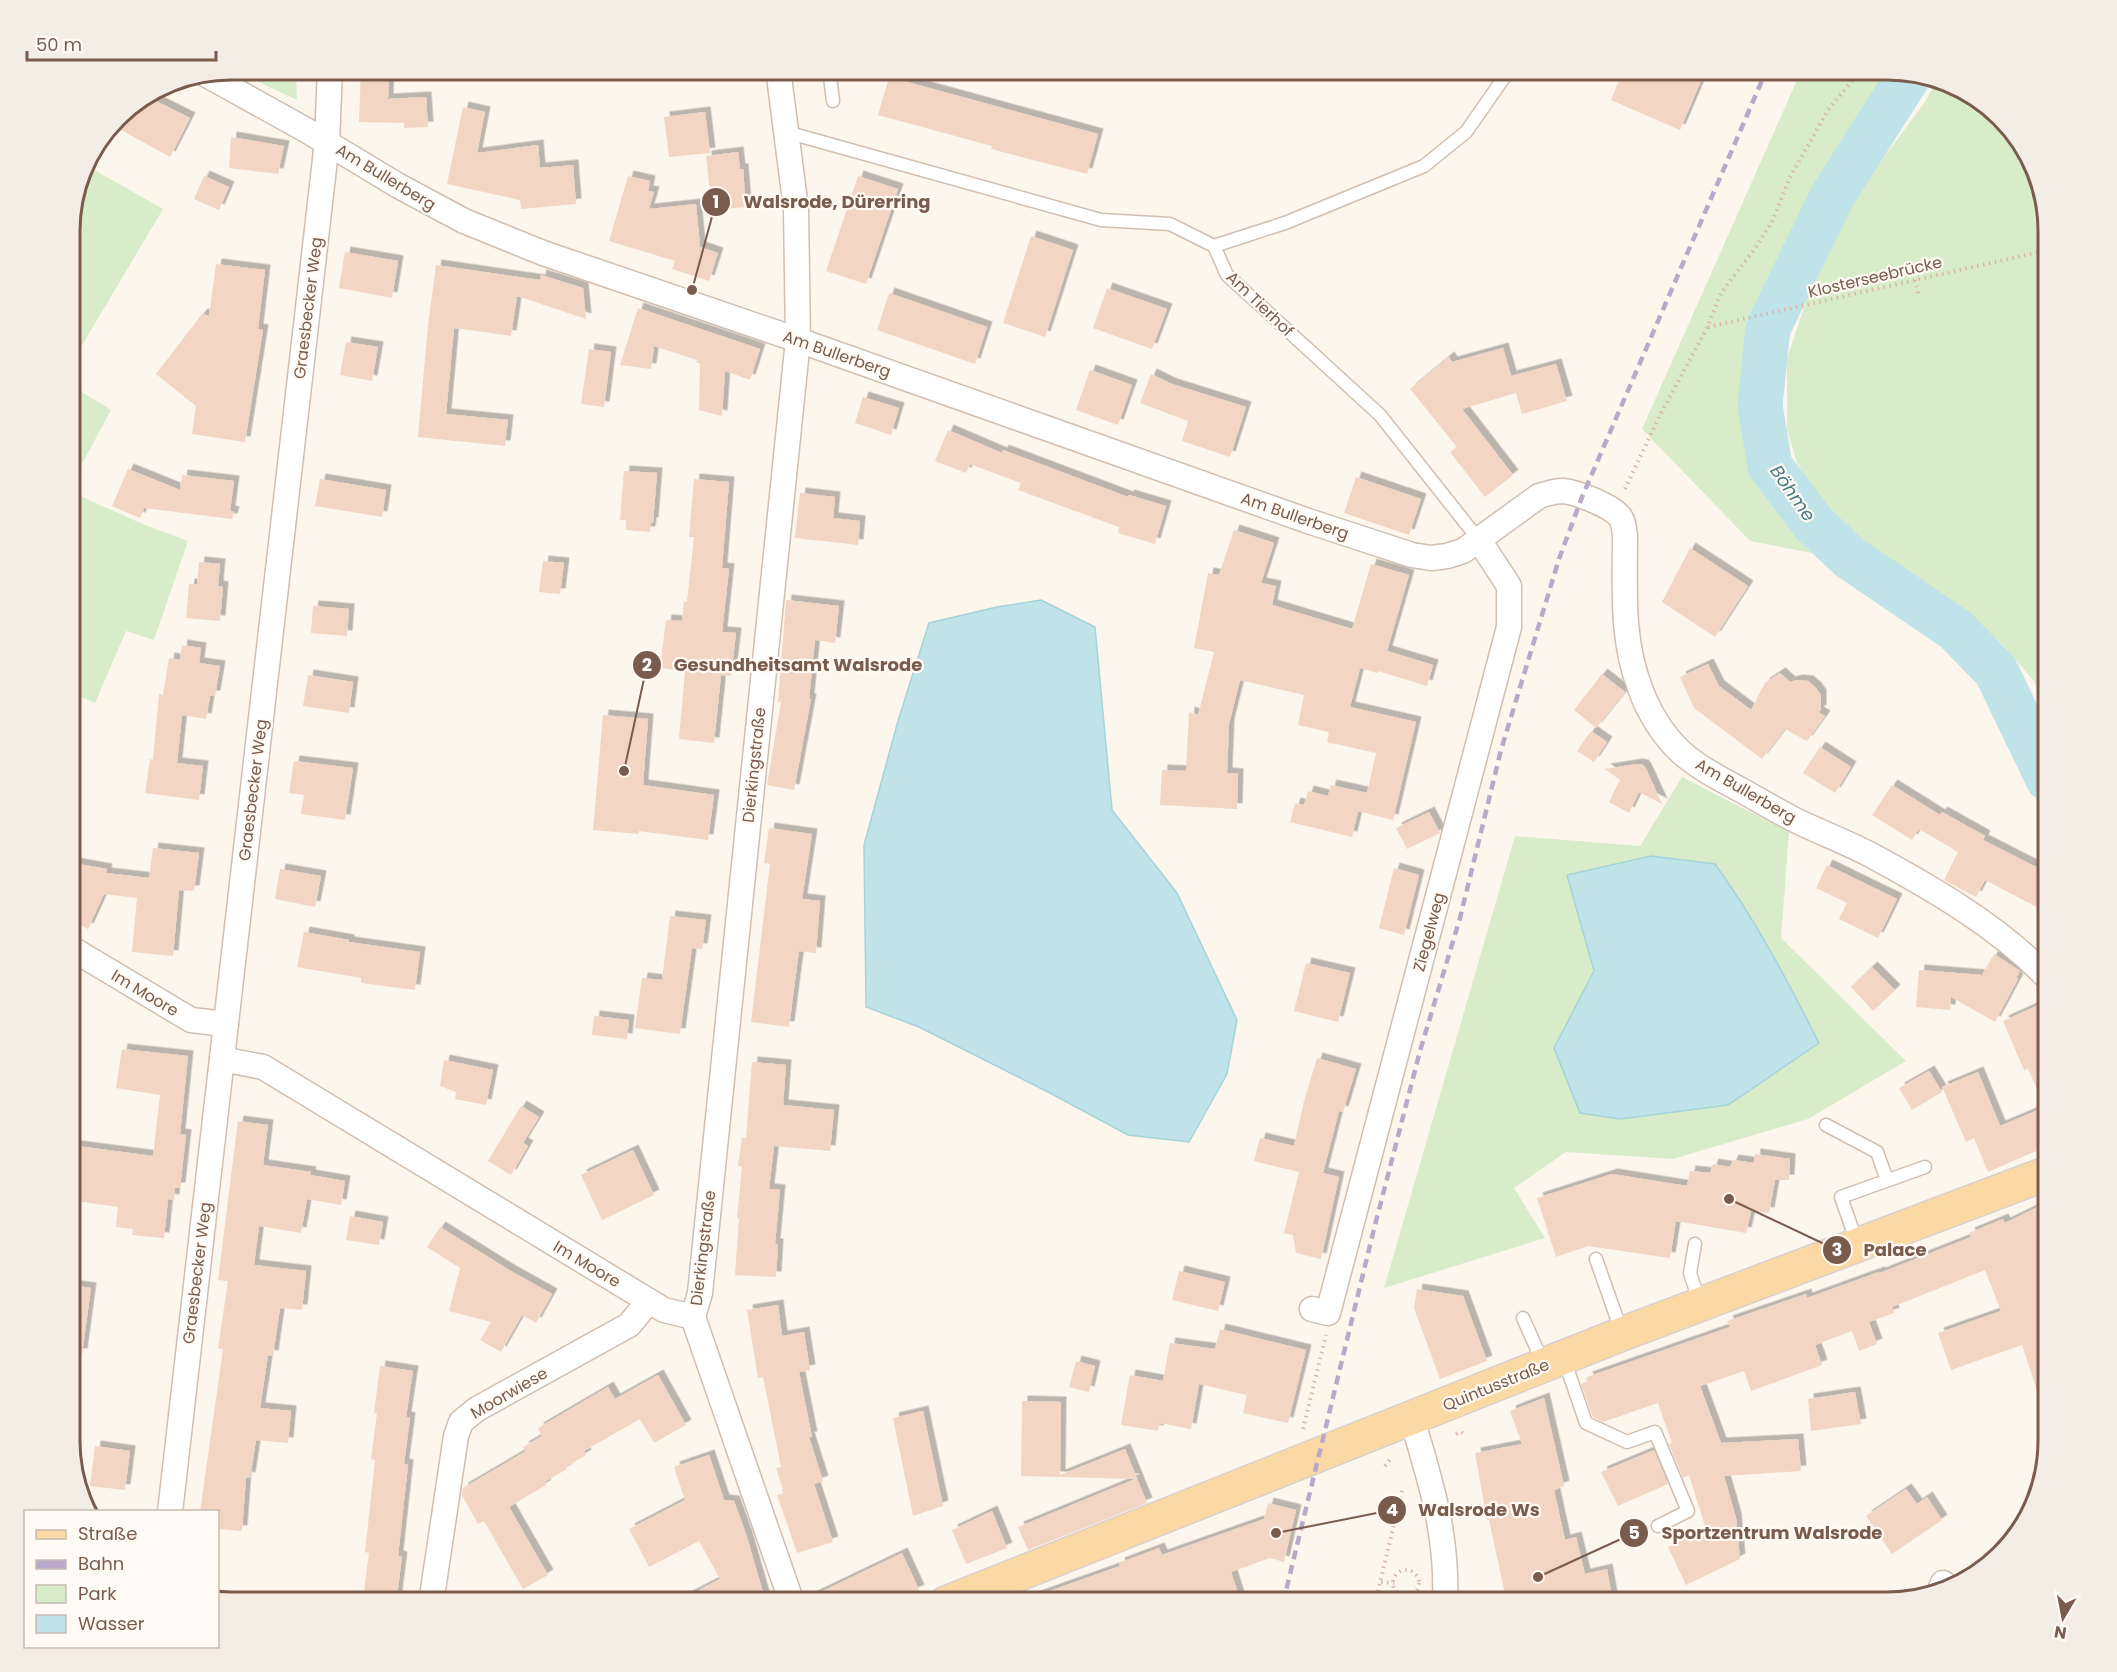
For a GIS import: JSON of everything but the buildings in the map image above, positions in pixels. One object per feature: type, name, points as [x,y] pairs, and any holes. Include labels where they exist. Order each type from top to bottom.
[{"type":"main road","name":"Quintusstraße","points":[[974,1592],[1622,1334],[2038,1177]]},
{"type":"street","name":"Graesbecker Weg","points":[[170,1510],[327,142],[330,80]]},
{"type":"street","name":"Dierkingstraße","points":[[693,1317],[700,1293],[798,340],[796,209],[779,80]]},
{"type":"street","name":"Am Bullerberg","points":[[217,81],[464,221],[543,253],[798,340],[1308,521],[1412,555],[1431,558],[1463,551],[1539,496],[1564,491],[1582,496],[1614,512],[1624,525],[1624,618],[1628,648],[1640,690],[1665,734],[1681,752],[1704,770],[1777,810],[1868,854],[1941,895],[2026,955],[2038,968]]},
{"type":"street","name":"Ziegelweg","points":[[1320,1311],[1509,627],[1509,586],[1479,540]]},
{"type":"street","name":"Im Moore","points":[[80,954],[191,1020],[226,1024]]},
{"type":"street","name":"Im Moore","points":[[222,1059],[263,1067],[664,1310],[693,1317]]},
{"type":"street","name":"Moorwiese","points":[[433,1592],[456,1436],[461,1422],[477,1408],[629,1325],[649,1301]]},
{"type":"street","points":[[693,1317],[788,1592]]},
{"type":"street","points":[[1412,1419],[1442,1530],[1446,1567],[1445,1592]]},
{"type":"lane","points":[[830,80],[833,101]]},
{"type":"lane","points":[[786,132],[1101,220],[1170,224],[1214,246],[1285,223],[1424,166],[1466,132],[1502,80]]},
{"type":"lane","name":"Am Tierhof","points":[[1214,246],[1227,275],[1380,415],[1479,540]]},
{"type":"lane","points":[[1826,1125],[1877,1152],[1887,1180]]},
{"type":"lane","points":[[1858,1244],[1841,1197],[1924,1167]]},
{"type":"lane","points":[[1695,1244],[1690,1273],[1700,1304]]},
{"type":"lane","points":[[1596,1259],[1622,1334]]},
{"type":"lane","points":[[1523,1318],[1554,1362],[1586,1423],[1627,1442],[1655,1432],[1688,1511],[1658,1526]]},
{"type":"path","points":[[1614,512],[1660,416],[1707,327],[1721,293],[1756,247],[1773,220],[1789,179],[1828,110],[1853,80]]},
{"type":"path","name":"Klosterseebrücke","points":[[1707,327],[2038,252]]},
{"type":"path","points":[[1915,280],[1919,297]]},
{"type":"path","points":[[1302,1431],[1326,1341],[1320,1311]]},
{"type":"path","points":[[1461,1432],[1466,1436]]},
{"type":"path","points":[[1385,1466],[1389,1459]]},
{"type":"path","points":[[1378,1592],[1402,1487]]},
{"type":"path","points":[[1399,1592],[1394,1583],[1396,1575],[1406,1570],[1417,1575],[1419,1583],[1416,1591],[1413,1592]]},
{"type":"path","points":[[1381,1582],[1394,1583]]},
{"type":"green space","points":[[254,80],[296,80],[297,100]]},
{"type":"green space","points":[[1797,80],[1891,80],[1819,196],[1749,337],[1740,414],[1763,489],[1828,556],[1750,541],[1642,429]]},
{"type":"green space","points":[[1933,87],[1962,100],[1986,117],[2017,155],[2026,173],[2035,201],[2038,231],[2038,691],[2034,681],[2000,642],[1836,526],[1797,463],[1787,429],[1787,359],[1814,277],[1852,200],[1925,102]]},
{"type":"green space","points":[[93,169],[163,209],[80,349],[80,221],[85,192]]},
{"type":"green space","points":[[80,391],[111,410],[80,468]]},
{"type":"green space","points":[[80,496],[188,541],[154,640],[126,631],[95,703],[80,697]]},
{"type":"green space","points":[[1682,777],[1789,832],[1781,938],[1906,1061],[1808,1119],[1673,1159],[1566,1152],[1514,1188],[1545,1238],[1384,1288],[1515,836],[1640,846]],"holes":[[[1594,971],[1580,1113],[1554,1048]]]},
{"type":"water","points":[[1041,600],[1095,627],[1112,810],[1177,893],[1237,1020],[1227,1074],[1189,1142],[1128,1135],[919,1027],[866,1007],[864,845],[898,721],[929,623],[997,607]]},
{"type":"water","points":[[1651,856],[1715,864],[1758,930],[1819,1043],[1728,1105],[1620,1119],[1580,1113],[1554,1048],[1594,971],[1567,875]]},
{"type":"waterway","name":"Böhme","points":[[1906,81],[1833,195],[1768,328],[1760,406],[1770,466],[1813,523],[1849,557],[1956,630],[1996,671],[2038,758]]},
{"type":"railway","points":[[1286,1592],[1420,1051],[1460,918],[1501,750],[1559,559],[1582,497],[1762,80]]},
{"type":"place","name":"Walsrode, Dürerring","points":[[692,290]]},
{"type":"place","name":"Gesundheitsamt Walsrode","points":[[624,771]]},
{"type":"place","name":"Palace","points":[[1729,1199]]},
{"type":"place","name":"Walsrode Ws","points":[[1276,1533]]},
{"type":"place","name":"Sportzentrum Walsrode","points":[[1538,1577]]}]
